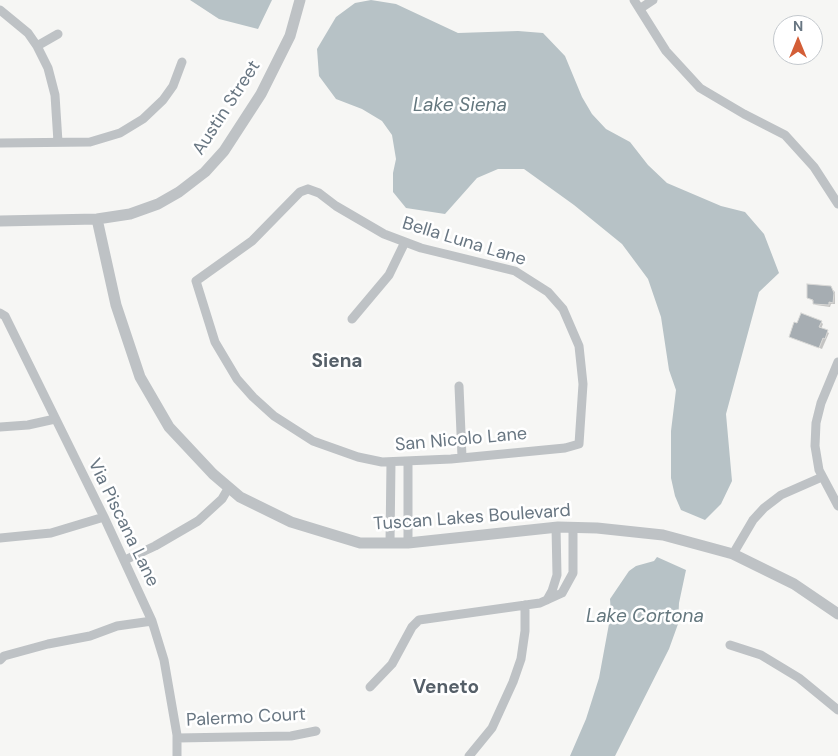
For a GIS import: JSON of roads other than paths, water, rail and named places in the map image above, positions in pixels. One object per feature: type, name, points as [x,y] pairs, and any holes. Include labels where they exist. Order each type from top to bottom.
[{"type":"street","name":"Austin Street","points":[[0,220],[97,220],[130,214],[158,204],[179,192],[205,172],[224,151],[261,94],[290,36],[300,0]]},
{"type":"street","points":[[634,0],[641,8],[666,50],[700,88],[785,135],[814,167],[838,204]]},
{"type":"street","points":[[641,8],[653,0]]},
{"type":"street","points":[[0,10],[28,33],[38,46],[48,68],[55,95],[58,142]]},
{"type":"street","points":[[38,46],[58,34]]},
{"type":"street","points":[[0,143],[90,142],[120,133],[144,119],[163,100],[173,86],[182,62]]},
{"type":"street","name":"Bella Luna Lane","points":[[196,281],[252,241],[300,192],[308,189],[319,193],[336,206],[384,234],[405,242],[515,271],[548,292],[563,309],[573,328],[583,365],[580,444]]},
{"type":"street","name":"Tuscan Lakes Boulevard","points":[[97,220],[116,305],[140,376],[169,427],[240,497],[291,522],[360,543],[408,543],[556,527],[636,531],[732,554],[794,584],[838,614]]},
{"type":"street","points":[[352,319],[389,276],[405,242]]},
{"type":"street","name":"San Nicolo Lane","points":[[196,281],[215,342],[237,379],[267,410],[292,430],[336,451],[358,457],[391,462],[408,462],[565,448],[580,444]]},
{"type":"street","name":"Via Piscana Lane","points":[[3,315],[104,517],[152,621],[164,660],[177,738],[177,756]]},
{"type":"street","points":[[838,362],[821,403],[816,424],[815,446],[818,470],[838,506]]},
{"type":"street","points":[[459,386],[462,457]]},
{"type":"street","points":[[0,427],[28,425],[55,419]]},
{"type":"street","points":[[390,543],[391,462]]},
{"type":"street","points":[[408,462],[408,543]]},
{"type":"street","points":[[732,554],[753,520],[764,508],[781,495],[822,477]]},
{"type":"street","points":[[124,560],[155,546],[198,521],[222,499],[229,487]]},
{"type":"street","points":[[390,502],[408,502]]},
{"type":"street","points":[[0,538],[51,533],[104,517]]},
{"type":"street","points":[[547,600],[557,575],[556,527]]},
{"type":"street","points":[[370,687],[392,664],[412,627],[420,620],[525,605],[547,600],[562,593],[571,579],[574,566],[574,527]]},
{"type":"street","points":[[470,756],[492,728],[513,682],[522,649],[525,605]]},
{"type":"street","points":[[0,660],[48,644],[90,636],[117,626],[152,621]]},
{"type":"street","points":[[730,645],[760,655],[799,678],[838,710]]},
{"type":"street","name":"Palermo Court","points":[[177,738],[291,736],[316,731]]},
{"type":"water","points":[[190,0],[272,0],[258,29],[219,19]]},
{"type":"water","name":"Lake Siena","points":[[371,0],[396,4],[458,33],[518,31],[543,33],[565,56],[582,97],[592,114],[606,129],[630,142],[648,165],[667,183],[721,206],[745,212],[764,234],[779,273],[759,292],[726,414],[732,481],[721,504],[705,520],[681,510],[675,496],[671,478],[671,431],[676,390],[669,370],[661,317],[648,279],[622,244],[574,205],[524,169],[498,169],[477,178],[445,214],[406,208],[393,192],[393,173],[396,159],[392,135],[382,121],[362,109],[336,99],[319,76],[317,49],[336,17],[355,3]]},
{"type":"water","name":"Lake Cortona","points":[[657,557],[686,570],[679,603],[678,624],[669,649],[615,756],[570,756],[586,719],[599,678],[611,613],[610,599],[629,571],[636,566],[654,561]]},
{"type":"district","name":"Siena","points":[[337,362]]},
{"type":"district","name":"Veneto","points":[[446,688]]}]
